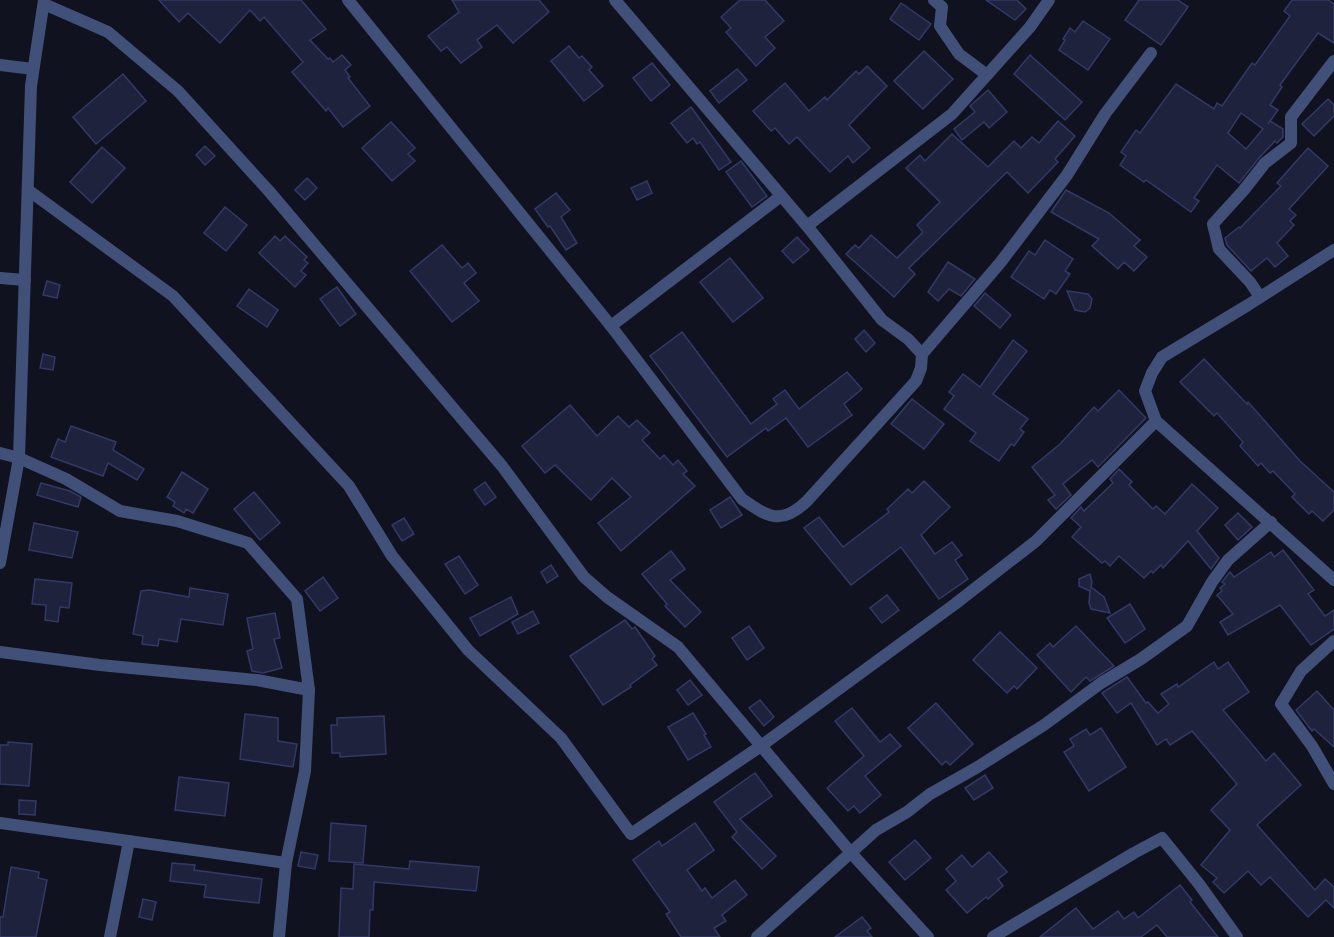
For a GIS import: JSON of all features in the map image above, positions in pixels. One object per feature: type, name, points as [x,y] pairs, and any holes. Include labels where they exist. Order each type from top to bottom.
[{"type":"street","points":[[348,0],[611,326],[742,499],[761,512],[779,518],[795,512],[807,501],[916,381],[921,368],[922,354],[1000,263],[1067,175],[1105,114],[1151,53]]},
{"type":"street","points":[[615,0],[807,226],[882,320],[908,339],[922,354]]},
{"type":"street","points":[[934,0],[942,7],[940,26],[959,54],[987,75]]},
{"type":"street","points":[[807,226],[952,114],[1030,27],[1048,0]]},
{"type":"street","points":[[0,563],[19,458],[31,86],[44,2],[108,32],[178,91],[268,190],[502,466],[584,578],[678,647],[852,854],[928,937]]},
{"type":"street","points":[[1260,297],[1250,282],[1219,249],[1213,224],[1243,191],[1264,162],[1291,143],[1291,117],[1334,61]]},
{"type":"street","points":[[0,65],[33,69]]},
{"type":"street","points":[[28,190],[173,296],[349,486],[392,556],[468,650],[561,738],[631,834],[761,746],[955,604],[1036,541],[1156,421]]},
{"type":"street","points":[[611,326],[781,196]]},
{"type":"street","points":[[1334,250],[1162,357],[1152,373],[1146,391],[1156,421],[1334,580]]},
{"type":"street","points":[[0,278],[25,280]]},
{"type":"street","points":[[0,453],[19,458],[66,479],[120,511],[177,521],[248,543],[297,599],[309,690],[306,771],[286,863],[279,937]]},
{"type":"street","points":[[760,936],[876,830],[907,812],[930,794],[1044,725],[1101,683],[1141,659],[1187,626],[1212,582],[1228,560],[1271,522]]},
{"type":"street","points":[[1334,641],[1301,671],[1281,704],[1312,746],[1334,784]]},
{"type":"street","points":[[0,652],[100,665],[257,680],[309,690]]},
{"type":"street","points":[[0,823],[286,863]]},
{"type":"street","points":[[993,937],[1162,838],[1200,884],[1237,937]]},
{"type":"street","points":[[110,937],[129,841]]},
{"type":"building","points":[[159,0],[301,0],[326,29],[310,40],[333,62],[342,55],[351,65],[345,70],[350,77],[348,78],[370,106],[343,127],[328,108],[326,111],[292,72],[303,62],[264,17],[260,21],[250,10],[220,43],[188,13],[179,22]]},
{"type":"building","points":[[452,0],[539,0],[549,12],[513,43],[497,25],[477,40],[482,47],[461,63],[447,47],[441,51],[428,36],[459,12]]},
{"type":"building","points":[[740,0],[765,0],[784,21],[765,37],[775,48],[756,66],[726,32],[731,28],[721,17]]},
{"type":"building","points":[[986,0],[1017,0],[1026,9],[1015,20]]},
{"type":"building","points":[[1139,0],[1178,0],[1188,7],[1161,45],[1125,20]]},
{"type":"building","points":[[1292,0],[1328,0],[1334,4],[1334,43],[1318,33],[1280,85],[1282,87],[1270,105],[1278,110],[1270,121],[1283,129],[1283,137],[1277,143],[1275,141],[1239,183],[1217,165],[1194,198],[1199,201],[1191,212],[1146,180],[1144,182],[1120,165],[1126,156],[1121,152],[1136,130],[1140,133],[1176,84],[1214,109],[1217,103],[1222,106],[1252,63],[1255,65],[1290,16],[1284,11]],"holes":[[[1241,113],[1263,129],[1246,149],[1228,133]]]},
{"type":"building","points":[[901,3],[931,24],[919,40],[890,19]]},
{"type":"building","points":[[1083,21],[1110,39],[1088,70],[1059,50],[1070,28],[1075,32]]},
{"type":"building","points":[[569,46],[579,58],[582,56],[592,67],[589,70],[603,86],[584,101],[551,61]]},
{"type":"building","points":[[924,51],[953,79],[923,109],[894,81]]},
{"type":"building","points":[[1030,55],[1082,102],[1065,120],[1014,74]]},
{"type":"building","points":[[652,63],[670,85],[651,101],[633,78]]},
{"type":"building","points":[[867,66],[887,86],[849,125],[870,148],[853,163],[848,156],[830,172],[797,137],[789,144],[775,128],[771,131],[753,111],[785,83],[809,111],[825,97],[827,100],[856,71],[859,74]]},
{"type":"building","points":[[737,69],[747,80],[719,103],[710,91]]},
{"type":"building","points":[[123,74],[146,101],[96,144],[73,117]]},
{"type":"building","points":[[988,90],[1007,112],[989,128],[984,122],[962,140],[954,129],[975,112],[970,106]]},
{"type":"building","points":[[1328,99],[1334,105],[1334,116],[1314,136],[1302,124]]},
{"type":"building","points":[[691,107],[731,162],[719,170],[700,142],[697,144],[693,138],[687,143],[671,123]]},
{"type":"building","points":[[1058,121],[1075,136],[1055,159],[1058,162],[1028,193],[1007,172],[909,268],[915,274],[894,297],[846,254],[855,245],[859,248],[871,235],[897,258],[923,232],[917,225],[940,202],[906,168],[920,155],[925,161],[952,134],[988,167],[1014,141],[1021,148],[1032,137],[1039,143]]},
{"type":"building","points":[[391,122],[415,148],[408,154],[415,161],[392,181],[362,148]]},
{"type":"building","points":[[205,146],[215,156],[205,165],[196,155]]},
{"type":"building","points":[[102,147],[125,168],[92,203],[70,182]]},
{"type":"building","points":[[1308,148],[1328,166],[1289,209],[1296,215],[1290,221],[1294,225],[1277,243],[1288,256],[1275,267],[1267,258],[1251,271],[1227,245],[1225,238],[1240,228],[1281,186],[1277,183]]},
{"type":"building","points":[[741,161],[767,196],[752,207],[726,172]]},
{"type":"building","points":[[307,178],[317,188],[305,200],[295,190]]},
{"type":"building","points":[[647,181],[652,193],[637,200],[631,188]]},
{"type":"building","points":[[1066,190],[1109,213],[1140,240],[1134,246],[1147,257],[1134,271],[1124,262],[1118,269],[1092,246],[1099,239],[1051,212]]},
{"type":"building","points":[[556,193],[570,210],[561,217],[577,243],[566,250],[535,209]]},
{"type":"building","points":[[225,207],[247,225],[226,251],[204,233]]},
{"type":"building","points":[[275,236],[280,241],[285,236],[307,257],[304,260],[308,263],[301,271],[306,275],[295,287],[259,253]]},
{"type":"building","points":[[797,237],[809,250],[793,263],[782,251]]},
{"type":"building","points":[[1045,240],[1073,259],[1065,271],[1070,274],[1056,294],[1050,290],[1044,299],[1011,277],[1029,251],[1035,255]]},
{"type":"building","points":[[442,245],[462,268],[468,263],[476,273],[464,283],[479,301],[452,322],[410,271]]},
{"type":"building","points":[[730,258],[763,298],[733,322],[700,282]]},
{"type":"building","points":[[948,262],[975,279],[961,296],[949,289],[938,301],[928,292]]},
{"type":"building","points":[[47,281],[60,285],[57,298],[43,295]]},
{"type":"building","points":[[337,287],[356,314],[340,326],[320,299]]},
{"type":"building","points":[[249,289],[278,310],[267,327],[237,306]]},
{"type":"building","points":[[1067,291],[1088,294],[1092,299],[1090,308],[1085,312],[1075,310]]},
{"type":"building","points":[[985,293],[1011,315],[1000,328],[974,306]]},
{"type":"building","points":[[864,330],[875,343],[866,352],[855,339]]},
{"type":"building","points":[[682,332],[751,424],[777,404],[773,399],[785,390],[799,409],[847,372],[862,389],[844,404],[852,415],[808,447],[786,418],[768,431],[766,428],[727,457],[650,356]]},
{"type":"building","points":[[1013,340],[1027,351],[993,394],[1028,419],[1020,429],[1024,432],[1014,446],[1011,444],[999,461],[970,441],[976,433],[944,409],[954,396],[949,392],[963,374],[980,387]]},
{"type":"building","points":[[43,354],[55,357],[53,370],[40,368]]},
{"type":"building","points":[[1204,359],[1247,404],[1248,402],[1300,461],[1334,492],[1334,510],[1323,521],[1312,511],[1309,514],[1292,497],[1295,494],[1273,471],[1270,473],[1261,463],[1258,466],[1240,446],[1243,442],[1217,413],[1214,416],[1180,382]]},
{"type":"building","points":[[1119,390],[1146,418],[1098,467],[1092,460],[1063,484],[1071,495],[1056,509],[1048,500],[1055,495],[1032,467],[1060,444],[1094,407],[1098,411]]},
{"type":"building","points":[[912,399],[944,424],[924,449],[891,424]]},
{"type":"building","points":[[570,405],[597,436],[618,416],[629,427],[637,420],[650,433],[642,440],[660,459],[664,455],[673,465],[678,460],[687,471],[683,474],[695,486],[621,551],[598,523],[631,497],[612,478],[591,500],[555,465],[545,473],[522,446]]},
{"type":"building","points":[[71,426],[116,442],[113,450],[144,469],[137,480],[108,463],[103,476],[51,457],[58,439],[65,442]]},
{"type":"building","points":[[1119,469],[1132,482],[1129,485],[1153,509],[1156,506],[1165,514],[1192,484],[1218,508],[1197,531],[1219,558],[1211,569],[1188,541],[1163,568],[1161,565],[1144,578],[1119,556],[1110,566],[1105,561],[1102,563],[1072,537],[1081,527],[1071,518],[1081,507],[1084,511],[1113,483],[1110,479]]},
{"type":"building","points":[[182,472],[208,489],[193,513],[186,509],[184,513],[173,506],[175,502],[167,497]]},
{"type":"building","points":[[924,481],[950,507],[921,535],[935,554],[952,542],[962,555],[955,560],[968,579],[939,599],[901,547],[851,585],[804,528],[819,517],[843,547],[889,512],[887,509],[908,489],[912,493]]},
{"type":"building","points":[[485,482],[496,497],[485,505],[474,490]]},
{"type":"building","points":[[41,483],[70,491],[81,497],[78,507],[37,495]]},
{"type":"building","points":[[254,492],[280,523],[260,540],[234,509]]},
{"type":"building","points":[[730,497],[742,515],[721,528],[710,510]]},
{"type":"building","points":[[1238,513],[1252,527],[1238,540],[1225,525]]},
{"type":"building","points":[[404,518],[414,534],[402,541],[392,525]]},
{"type":"building","points":[[34,523],[78,532],[72,558],[29,550]]},
{"type":"building","points":[[1283,550],[1314,590],[1308,594],[1325,616],[1334,610],[1334,629],[1311,645],[1280,605],[1228,635],[1220,622],[1233,614],[1217,595],[1225,584],[1222,582],[1230,572],[1234,577],[1271,552],[1274,557]]},
{"type":"building","points":[[671,551],[685,569],[670,580],[701,612],[685,627],[665,606],[667,604],[642,574]]},
{"type":"building","points":[[459,556],[478,585],[465,594],[445,564]]},
{"type":"building","points":[[551,565],[558,576],[547,583],[541,572]]},
{"type":"building","points":[[1090,574],[1091,587],[1104,597],[1110,613],[1091,609],[1090,591],[1079,586],[1079,579]]},
{"type":"building","points":[[323,577],[338,598],[320,611],[305,591]]},
{"type":"building","points":[[35,579],[72,583],[69,608],[60,607],[58,622],[45,620],[46,605],[32,604]]},
{"type":"building","points":[[190,588],[228,594],[223,625],[181,619],[177,642],[159,639],[158,646],[142,644],[143,636],[133,634],[141,591],[149,590],[189,597]]},
{"type":"building","points":[[887,595],[899,610],[882,623],[870,608]]},
{"type":"building","points":[[511,597],[518,614],[480,636],[470,618]]},
{"type":"building","points":[[1130,604],[1145,629],[1125,643],[1107,618]]},
{"type":"building","points":[[533,611],[539,623],[518,634],[512,622]]},
{"type":"building","points":[[275,613],[280,638],[274,639],[282,668],[263,673],[252,671],[247,651],[253,649],[247,618]]},
{"type":"building","points":[[625,620],[632,629],[635,627],[655,656],[652,659],[657,665],[630,685],[631,687],[603,705],[570,656]]},
{"type":"building","points":[[749,626],[764,648],[747,660],[732,638]]},
{"type":"building","points":[[1076,626],[1114,666],[1090,681],[1086,677],[1071,692],[1037,655],[1050,643],[1053,647]]},
{"type":"building","points":[[1000,632],[1037,668],[1017,689],[1014,686],[1007,693],[973,660]]},
{"type":"building","points":[[1214,662],[1218,669],[1228,662],[1249,692],[1223,710],[1266,761],[1274,753],[1301,785],[1257,825],[1315,890],[1325,879],[1334,887],[1334,908],[1326,900],[1308,917],[1270,877],[1261,885],[1248,871],[1224,893],[1213,882],[1217,878],[1201,865],[1230,830],[1211,810],[1237,784],[1192,731],[1170,745],[1166,739],[1157,745],[1131,703],[1117,713],[1102,693],[1127,677],[1146,703],[1148,702],[1158,713],[1169,704],[1161,694],[1177,684],[1178,687]]},
{"type":"building","points":[[690,680],[702,695],[688,705],[677,690]]},
{"type":"building","points":[[1317,691],[1334,710],[1334,747],[1314,729],[1312,731],[1296,710]]},
{"type":"building","points":[[760,700],[774,717],[764,726],[749,708]]},
{"type":"building","points":[[936,703],[973,744],[950,765],[946,761],[942,765],[908,728]]},
{"type":"building","points":[[852,708],[880,742],[890,734],[901,746],[865,776],[881,795],[860,813],[854,806],[848,811],[827,788],[864,756],[835,721]]},
{"type":"building","points":[[693,713],[711,747],[688,760],[668,727]]},
{"type":"building","points":[[245,714],[278,718],[278,741],[297,744],[293,767],[240,759]]},
{"type":"building","points":[[384,716],[386,754],[340,757],[340,753],[332,753],[331,725],[337,725],[337,718]]},
{"type":"building","points":[[1101,728],[1126,767],[1089,791],[1064,752],[1074,746],[1070,739],[1086,729],[1090,735]]},
{"type":"building","points":[[8,742],[32,744],[29,786],[0,784],[0,745],[8,745]]},
{"type":"building","points":[[755,773],[772,796],[740,819],[776,856],[762,869],[732,837],[737,832],[714,802]]},
{"type":"building","points":[[985,775],[993,788],[974,800],[965,788]]},
{"type":"building","points":[[179,777],[229,783],[225,816],[175,810]]},
{"type":"building","points":[[19,800],[36,801],[35,815],[19,814]]},
{"type":"building","points":[[331,823],[366,826],[363,863],[329,861]]},
{"type":"building","points":[[695,823],[714,850],[687,870],[702,891],[705,888],[712,898],[735,880],[747,895],[722,915],[726,921],[714,928],[720,937],[681,937],[666,914],[670,912],[633,860],[659,841],[662,846]]},
{"type":"building","points":[[915,840],[931,858],[905,880],[889,862]]},
{"type":"building","points":[[301,852],[318,855],[315,869],[298,866]]},
{"type":"building","points":[[989,852],[1007,872],[998,879],[1003,886],[967,913],[946,890],[956,881],[946,869],[962,855],[972,867]]},
{"type":"building","points":[[410,861],[479,867],[476,891],[374,882],[369,937],[339,937],[341,888],[353,889],[354,864],[409,869]]},
{"type":"building","points":[[172,863],[195,865],[194,870],[262,879],[259,903],[204,897],[206,885],[170,881]]},
{"type":"building","points":[[11,867],[39,872],[38,878],[47,880],[36,937],[0,937],[0,917],[3,917]]},
{"type":"building","points":[[1180,885],[1192,900],[1190,902],[1218,937],[1167,937],[1157,925],[1141,937],[1040,937],[1076,908],[1093,929],[1118,911],[1124,919],[1134,912],[1138,918]]},
{"type":"building","points":[[143,899],[156,902],[152,920],[139,917]]},
{"type":"building","points":[[862,917],[871,928],[867,931],[872,937],[835,937]]}]
